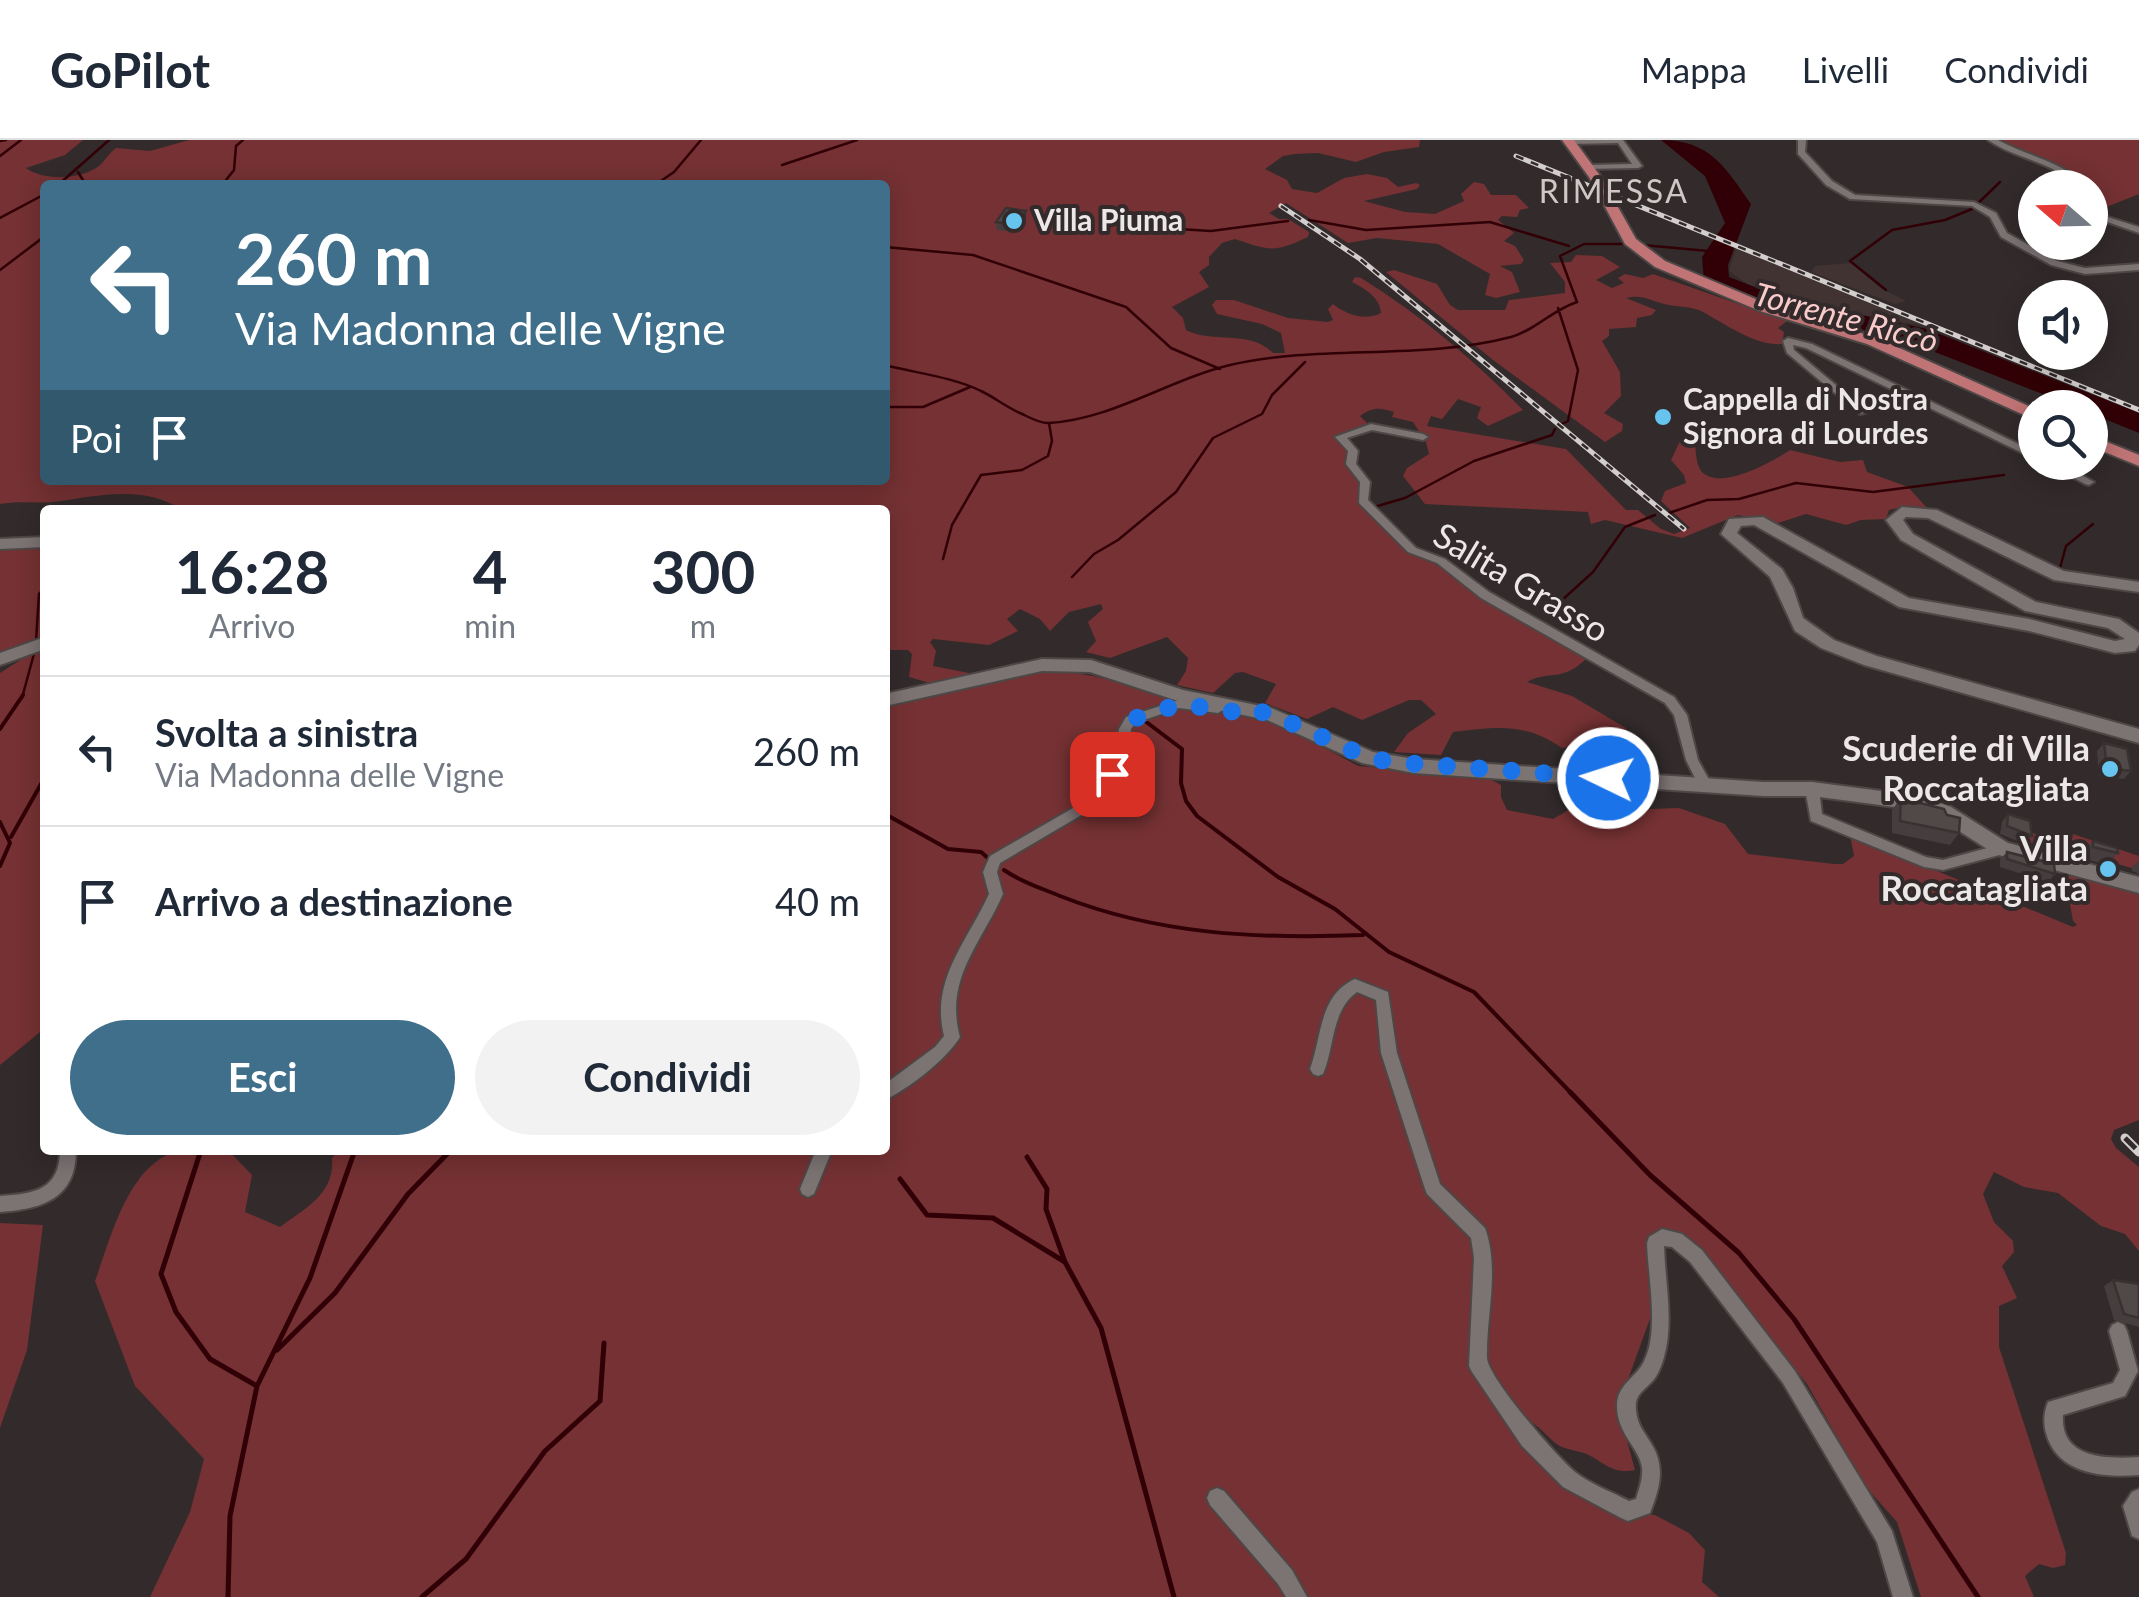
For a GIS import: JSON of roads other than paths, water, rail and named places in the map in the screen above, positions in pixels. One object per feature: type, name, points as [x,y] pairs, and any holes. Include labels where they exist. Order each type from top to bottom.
[{"type":"main road","points":[[1568,141],[1588,166],[1625,234],[1660,264],[1765,308],[1872,340],[2018,407]]},
{"type":"main road","points":[[2108,450],[2139,462]]},
{"type":"street","points":[[1802,140],[1801,152],[1829,183],[1853,197],[1974,204],[1993,215],[2004,235],[2054,263],[2085,271],[2139,268]]},
{"type":"street","points":[[1992,140],[2012,152],[2062,170]]},
{"type":"street","points":[[1568,141],[1620,141],[1638,166],[1588,166]]},
{"type":"street","points":[[2108,220],[2139,230]]},
{"type":"street","points":[[1863,412],[1790,351],[1788,341],[1809,346],[2018,448]]},
{"type":"street","name":"Salita Grasso","points":[[1423,437],[1371,426],[1340,437],[1354,452],[1351,464],[1365,482],[1364,501],[1370,510],[1390,524],[1400,541],[1412,550],[1441,561],[1485,594],[1646,689],[1664,695],[1686,720],[1691,757],[1705,785]]},
{"type":"street","points":[[2085,480],[2089,482]]},
{"type":"street","points":[[2139,587],[2060,576],[1931,513],[1902,512],[1894,520],[1906,537],[2031,607],[2113,623],[2134,638],[2129,647],[2115,647],[2063,632],[1905,603],[1757,520],[1736,522],[1729,534],[1743,550],[1778,575],[1794,619],[1805,632],[1859,654],[2000,694],[2088,725],[2139,736]]},
{"type":"street","points":[[0,544],[40,542]]},
{"type":"street","points":[[0,659],[40,645]]},
{"type":"street","points":[[890,699],[1042,664],[1091,666],[1181,696],[1271,714],[1369,758],[1414,766],[1812,789],[1920,803],[1944,812],[2002,849],[2139,885]]},
{"type":"street","points":[[890,1088],[940,1052],[952,1038],[948,1025],[955,973],[996,894],[990,872],[995,860],[1086,807],[1102,792],[1122,755],[1125,729],[1135,716],[1185,704],[1236,712],[1242,708]]},
{"type":"street","points":[[1812,789],[1816,818],[1924,862],[1943,865],[2002,849]]},
{"type":"street","points":[[1318,1070],[1326,1052],[1331,1012],[1340,996],[1356,986],[1383,996],[1390,1053],[1433,1189],[1479,1234],[1482,1258],[1478,1366],[1529,1439],[1570,1480],[1628,1511],[1643,1506],[1654,1469],[1632,1428],[1626,1405],[1630,1389],[1652,1368],[1659,1326],[1655,1243],[1662,1237],[1670,1238],[1696,1256],[1789,1378],[1886,1538],[1903,1597]]},
{"type":"street","points":[[0,1204],[38,1200],[50,1193],[66,1177],[68,1155]]},
{"type":"street","points":[[808,1189],[822,1155]]},
{"type":"street","points":[[2118,1332],[2128,1371],[2119,1390],[2054,1408],[2053,1427],[2063,1446],[2078,1460],[2107,1469],[2139,1466]]},
{"type":"street","points":[[1217,1498],[1285,1577],[1297,1597]]},
{"type":"street","points":[[2139,1499],[2133,1506],[2139,1529]]},
{"type":"water","name":"Torrente Riccò","points":[[1661,140],[1704,150],[1724,167],[1751,204],[1728,265],[1729,277],[1783,298],[1927,329],[2018,365],[2018,370],[2030,370],[2081,390],[2032,390],[1904,340],[1784,310],[1704,281],[1702,257],[1725,223],[1705,176]]},
{"type":"water","points":[[2108,401],[2139,413],[2139,433],[2108,420]]},
{"type":"waterway","points":[[0,141],[6,140]]},
{"type":"waterway","points":[[0,156],[21,140]]},
{"type":"waterway","points":[[64,180],[109,140]]},
{"type":"waterway","points":[[226,180],[234,170],[236,146],[243,140]]},
{"type":"waterway","points":[[662,180],[701,140]]},
{"type":"waterway","points":[[782,165],[857,140]]},
{"type":"waterway","points":[[78,172],[83,180]]},
{"type":"waterway","points":[[1886,290],[1850,261],[1892,230],[1945,220],[1972,209],[2000,182]]},
{"type":"waterway","points":[[0,218],[40,197]]},
{"type":"waterway","points":[[1309,220],[1366,230],[1490,222],[1569,246]]},
{"type":"waterway","points":[[1145,227],[1211,231],[1288,221]]},
{"type":"waterway","points":[[0,270],[40,240]]},
{"type":"waterway","points":[[1559,311],[1577,302],[1560,256],[1584,244],[1628,244]]},
{"type":"waterway","points":[[1643,245],[1708,251]]},
{"type":"waterway","points":[[890,247],[973,255],[1126,307],[1171,348],[1219,368]]},
{"type":"waterway","points":[[1219,368],[1299,355],[1476,344],[1511,337],[1559,311]]},
{"type":"waterway","points":[[1559,311],[1578,370],[1568,421],[1562,424]]},
{"type":"waterway","points":[[1072,577],[1094,554],[1118,540],[1176,492],[1213,438],[1262,414],[1272,395],[1305,362]]},
{"type":"waterway","points":[[890,366],[970,386],[1015,411],[1049,423]]},
{"type":"waterway","points":[[1049,423],[1118,407],[1219,368]]},
{"type":"waterway","points":[[890,407],[923,407],[970,387]]},
{"type":"waterway","points":[[943,559],[952,525],[981,475],[1022,470],[1048,456],[1052,441],[1049,423]]},
{"type":"waterway","points":[[1374,507],[1405,498],[1474,461],[1552,435],[1555,429]]},
{"type":"waterway","points":[[1669,513],[1707,500],[1739,499],[1796,483],[1873,492],[2004,475]]},
{"type":"waterway","points":[[1561,601],[1593,572],[1625,527],[1655,515]]},
{"type":"waterway","points":[[2060,568],[2066,546],[2093,524]]},
{"type":"waterway","points":[[36,641],[40,593]]},
{"type":"waterway","points":[[23,695],[35,650]]},
{"type":"waterway","points":[[0,729],[23,695]]},
{"type":"waterway","points":[[1145,721],[1182,749],[1181,783],[1186,801],[1197,816],[1278,877],[1335,909],[1389,952],[1474,992],[1572,1094]]},
{"type":"waterway","points":[[11,837],[40,786]]},
{"type":"waterway","points":[[890,817],[948,849],[981,852],[989,859]]},
{"type":"waterway","points":[[0,822],[10,843],[0,866]]},
{"type":"waterway","points":[[1004,870],[1097,909],[1172,927],[1247,935],[1363,935]]},
{"type":"waterway","points":[[1570,1092],[1650,1175],[1739,1253],[1794,1319],[1978,1597]]},
{"type":"waterway","points":[[199,1155],[161,1274],[176,1312],[210,1359],[257,1386]]},
{"type":"waterway","points":[[257,1386],[310,1278],[353,1155]]},
{"type":"waterway","points":[[277,1350],[335,1293],[408,1194],[446,1155]]},
{"type":"waterway","points":[[1027,1157],[1047,1189],[1046,1209],[1065,1262]]},
{"type":"waterway","points":[[900,1179],[927,1215],[993,1218],[1065,1262]]},
{"type":"waterway","points":[[1065,1262],[1101,1328],[1174,1597]]},
{"type":"waterway","points":[[422,1597],[466,1559],[545,1451],[600,1401],[604,1343]]},
{"type":"waterway","points":[[228,1597],[230,1516],[257,1386]]},
{"type":"railway","points":[[1516,156],[2139,410]]},
{"type":"railway","points":[[1281,206],[1360,259],[1684,529]]},
{"type":"railway","points":[[2125,1138],[2139,1152]]},
{"type":"place","name":"Villa Piuma","points":[[1014,221]]},
{"type":"place","name":"Cappella di Nostra Signora di Lourdes","points":[[1663,417]]},
{"type":"place","name":"Scuderie di Villa Roccatagliata","points":[[2110,769]]},
{"type":"place","name":"Villa Roccatagliata","points":[[2108,869]]},
{"type":"district","name":"RIMESSA","points":[[1614,192]]}]
